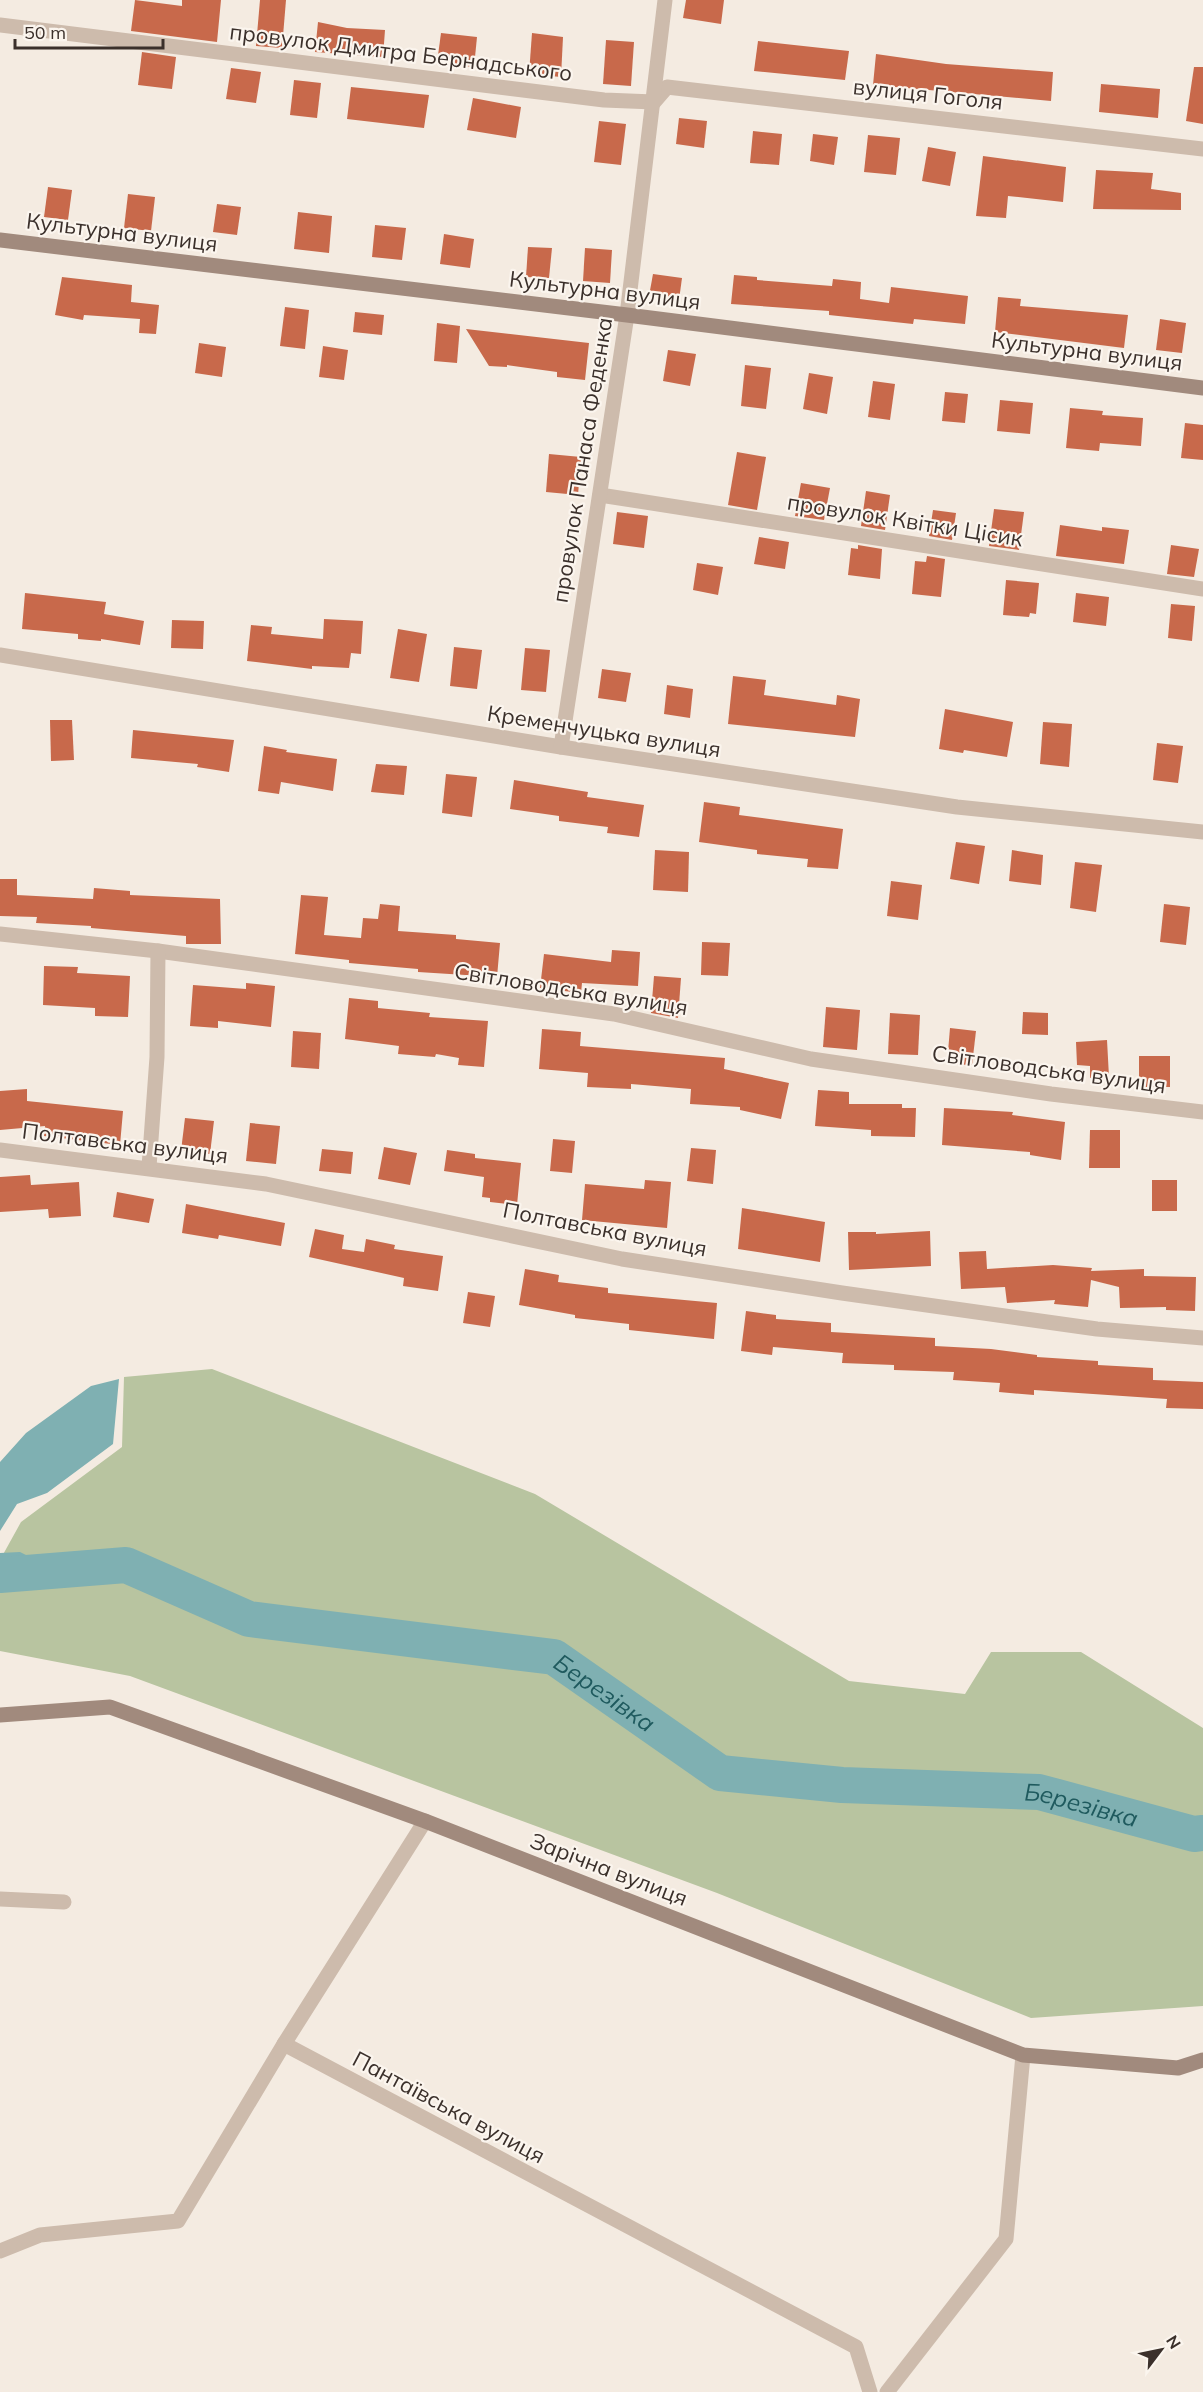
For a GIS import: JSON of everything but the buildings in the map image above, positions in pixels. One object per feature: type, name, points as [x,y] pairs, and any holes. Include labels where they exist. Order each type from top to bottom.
[{"type":"street","name":"провулок Панаса Феденка","points":[[561,747],[627,315],[665,0]]},
{"type":"street","name":"провулок Дмитра Бернадського","points":[[0,25],[604,100],[654,102]]},
{"type":"street","name":"вулиця Гоголя","points":[[654,102],[667,87],[1203,148]]},
{"type":"street","name":"Культурна вулиця","points":[[0,240],[627,315],[1203,388]]},
{"type":"street","name":"провулок Квітки Цісик","points":[[600,495],[1203,589]]},
{"type":"street","name":"Кременчуцька вулиця","points":[[0,655],[561,747],[957,807],[1203,832]]},
{"type":"street","name":"Світловодська вулиця","points":[[0,934],[158,951],[614,1014],[811,1059],[1051,1094],[1203,1112]]},
{"type":"street","points":[[149,1167],[157,1057],[158,951]]},
{"type":"street","name":"Полтавська вулиця","points":[[0,1150],[149,1167],[266,1184],[622,1259],[1097,1329],[1203,1338]]},
{"type":"street","name":"Зарічна вулиця","points":[[0,1716],[110,1707],[425,1821],[1023,2055],[1178,2068],[1203,2060]]},
{"type":"street","points":[[0,2251],[40,2235],[178,2221],[284,2044],[425,1821]]},
{"type":"street","points":[[0,1899],[64,1902]]},
{"type":"street","name":"Пантаївська вулиця","points":[[284,2044],[856,2347],[870,2392]]},
{"type":"street","points":[[886,2392],[1006,2239],[1023,2055]]},
{"type":"green space","points":[[212,1369],[535,1494],[849,1681],[965,1694],[991,1652],[1081,1652],[1203,1728],[1203,2006],[1031,2018],[717,1893],[130,1676],[0,1651],[0,1560],[21,1522],[122,1447],[124,1377]]},
{"type":"water","points":[[119,1379],[113,1444],[47,1493],[17,1504],[0,1531],[0,1462],[26,1433],[91,1386]]},
{"type":"water","points":[[20,1552],[58,1571],[0,1589],[0,1553]]},
{"type":"waterway","name":"Березівка","points":[[0,1575],[126,1565],[249,1619],[554,1657],[720,1773],[842,1785],[1039,1792],[1194,1834],[1203,1833]]}]
